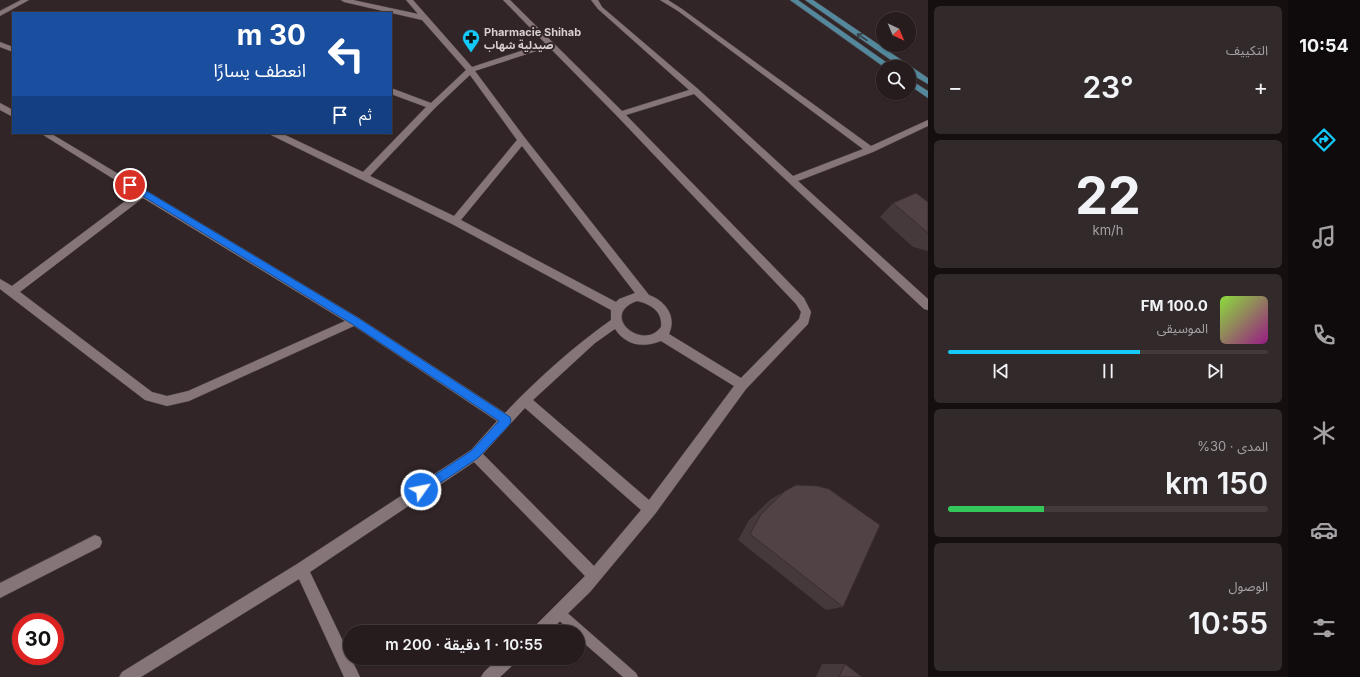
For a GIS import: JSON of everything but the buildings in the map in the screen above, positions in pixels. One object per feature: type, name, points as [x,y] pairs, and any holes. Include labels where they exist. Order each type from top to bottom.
[{"type":"main road","points":[[793,0],[879,60]]},
{"type":"main road","points":[[808,0],[896,60]]},
{"type":"main road","points":[[916,74],[928,82]]},
{"type":"main road","points":[[916,86],[928,94]]},
{"type":"street","points":[[0,14],[26,0]]},
{"type":"street","points":[[344,0],[424,18]]},
{"type":"street","points":[[409,0],[470,70],[522,140],[646,298]]},
{"type":"street","points":[[506,0],[620,114],[800,301],[806,312],[804,321],[742,385],[650,509],[594,576],[546,625]]},
{"type":"street","points":[[594,0],[612,19],[695,91],[928,306]]},
{"type":"street","points":[[664,0],[680,10],[870,150]]},
{"type":"street","points":[[0,44],[12,50]]},
{"type":"street","points":[[364,176],[432,106],[470,70],[550,44]]},
{"type":"street","points":[[392,91],[432,106]]},
{"type":"street","points":[[620,114],[695,91]]},
{"type":"street","points":[[0,106],[12,113]]},
{"type":"street","points":[[792,180],[870,150],[928,123]]},
{"type":"street","points":[[46,134],[355,321],[506,420]]},
{"type":"street","points":[[280,134],[455,221],[617,308]]},
{"type":"street","points":[[455,221],[522,140]]},
{"type":"street","points":[[12,292],[143,193]]},
{"type":"street","points":[[0,283],[149,396],[167,401],[189,396],[355,321]]},
{"type":"street","points":[[637,297],[646,298],[654,302],[666,315],[666,329],[661,335],[650,340],[636,339],[624,332],[616,322],[615,315],[621,302],[637,297]]},
{"type":"street","points":[[127,677],[302,569],[474,454],[525,400],[591,340],[616,322]]},
{"type":"street","points":[[661,335],[742,385]]},
{"type":"street","points":[[525,400],[650,509]]},
{"type":"street","points":[[474,454],[594,576]]},
{"type":"street","points":[[0,591],[96,542]]},
{"type":"street","points":[[302,569],[352,677]]},
{"type":"street","points":[[489,677],[502,665]]},
{"type":"lane","points":[[559,613],[632,677]]},
{"type":"place","name":"Pharmacie Shihab صيدلية شهاب","points":[[471,53]]},
{"type":"route","points":[[130,185],[355,321],[506,420],[474,454],[421,490]]}]
